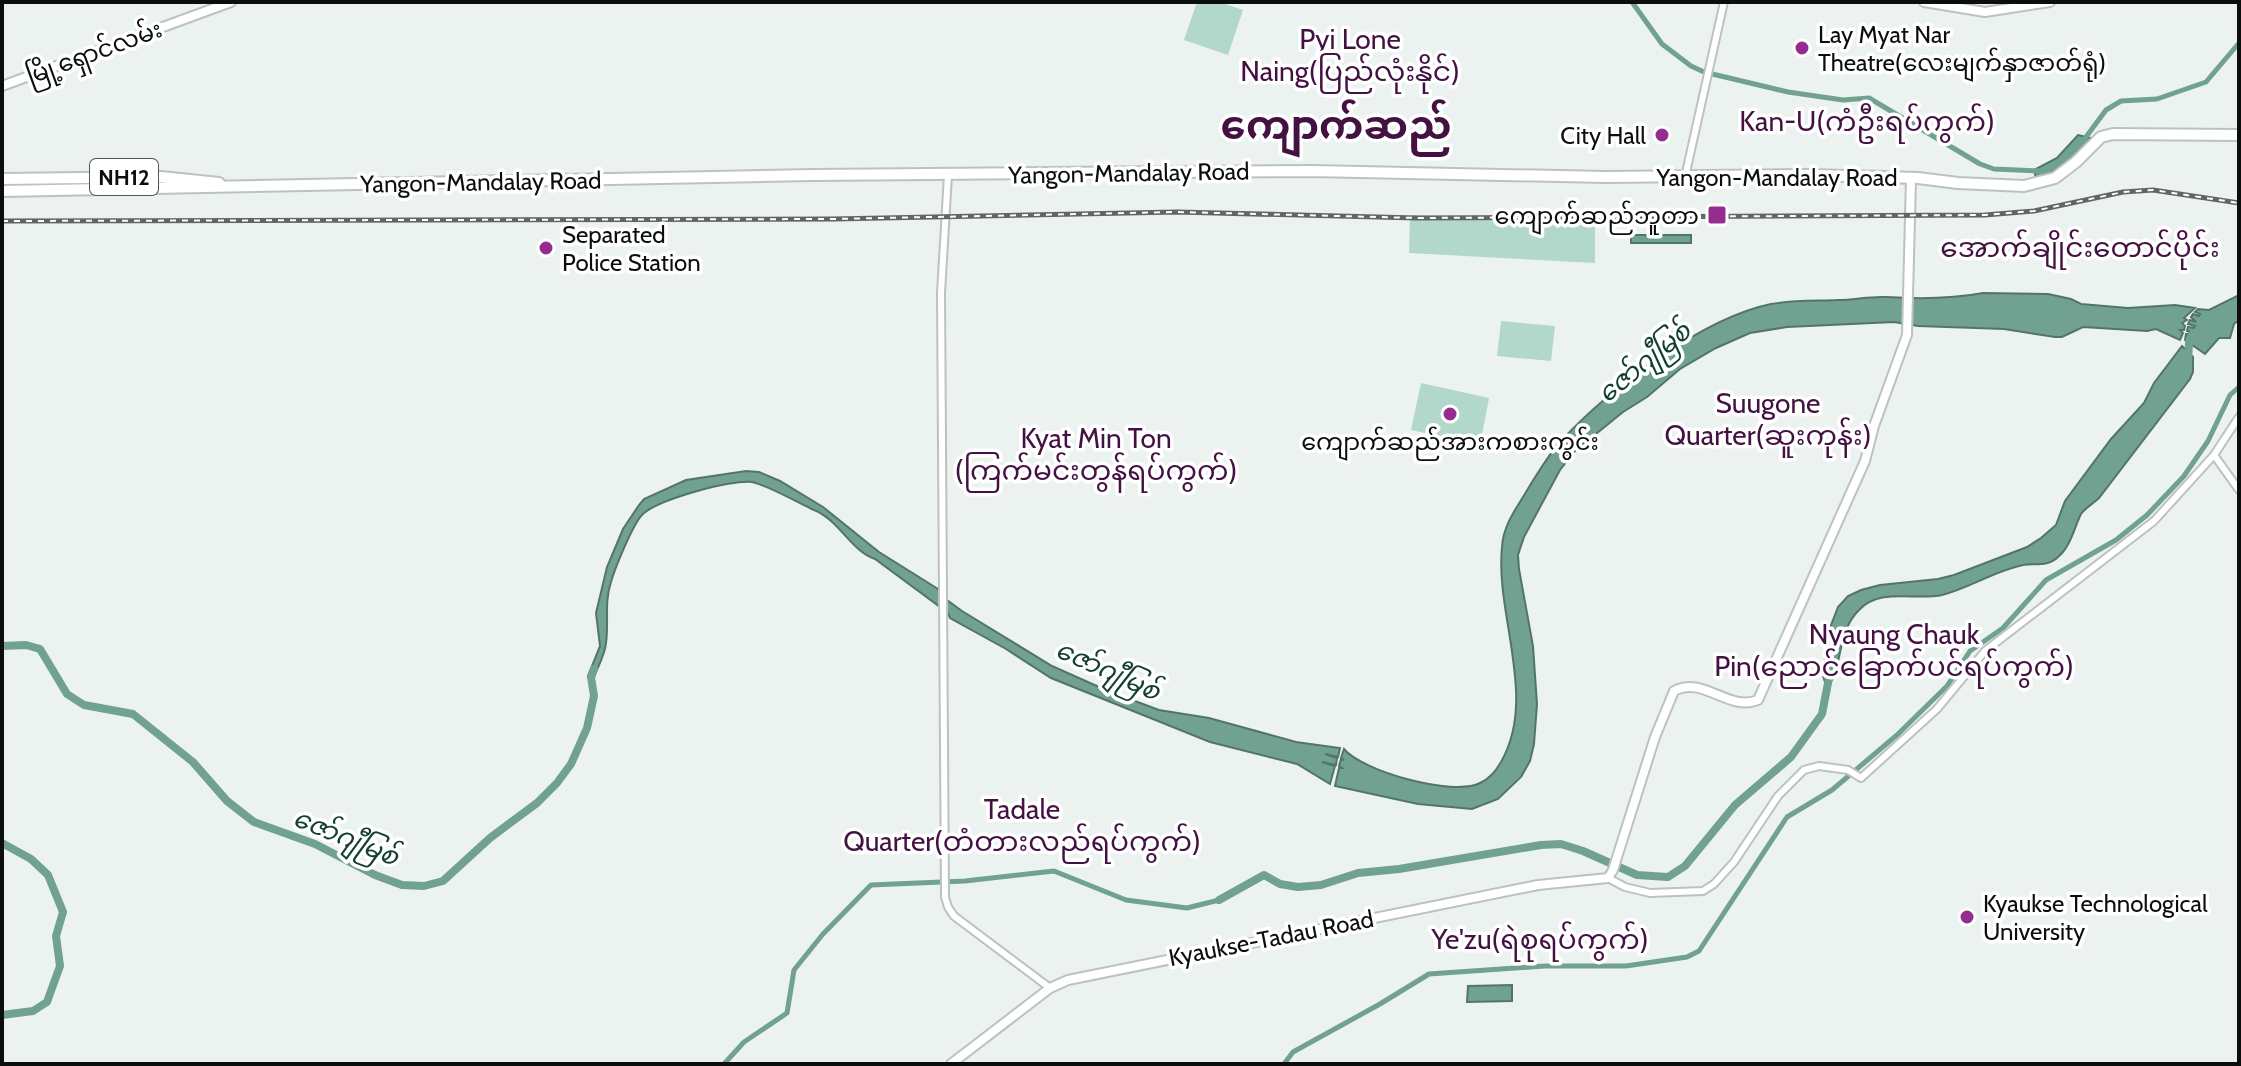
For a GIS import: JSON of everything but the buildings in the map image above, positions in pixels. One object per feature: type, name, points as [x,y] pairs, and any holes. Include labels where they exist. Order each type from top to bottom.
[{"type":"highway","name":"Yangon-Mandalay Road","points":[[2,191],[1327,171],[1911,178],[2024,186],[2055,178],[2101,137],[2113,134],[2239,135]]},
{"type":"highway","name":"NH12","points":[[2,179],[161,177],[245,186]]},
{"type":"main road","name":"မြို့ရှောင်လမ်း","points":[[2,86],[231,2]]},
{"type":"main road","points":[[1924,2],[1985,12],[2050,2]]},
{"type":"main road","points":[[1610,874],[1655,737],[1674,691],[1678,688],[1703,688],[1727,700],[1749,703],[1758,700],[1865,461],[1907,331],[1911,178]]},
{"type":"main road","name":"Kyaukse-Tadau Road","points":[[951,1064],[1050,988],[1081,976],[1538,885],[1610,874]]},
{"type":"street","points":[[1685,177],[1724,2]]},
{"type":"street","points":[[948,175],[941,293],[945,892],[948,907],[954,916],[1050,988]]},
{"type":"street","points":[[1610,874],[1625,887],[1650,893],[1703,891],[1714,884],[1734,862],[1778,796],[1804,770],[1819,766],[1852,772],[1861,778],[1937,709],[1974,660],[2154,521],[2214,455],[2239,417]]},
{"type":"street","points":[[2214,455],[2239,490]]},
{"type":"shaded area","points":[[1197,2],[1219,2],[1243,10],[1228,55],[1184,40]]},
{"type":"shaded area","points":[[2078,135],[2091,138],[2060,168],[2036,178],[2034,170],[2057,158]]},
{"type":"shaded area","points":[[1410,215],[1595,222],[1595,263],[1409,253]]},
{"type":"shaded area","points":[[1631,235],[1691,235],[1691,243],[1631,243]]},
{"type":"shaded area","points":[[1983,293],[2048,294],[2081,304],[2128,308],[2175,305],[2195,308],[2184,318],[2187,320],[2182,323],[2185,326],[2184,330],[2180,330],[2183,333],[2180,340],[2156,329],[2083,327],[2055,337],[2004,329],[1918,326],[1894,322],[1787,327],[1750,333],[1716,348],[1680,369],[1575,451],[1560,470],[1524,537],[1518,555],[1519,569],[1533,646],[1537,704],[1534,744],[1530,761],[1521,777],[1498,799],[1472,809],[1418,804],[1335,786],[1339,768],[1342,768],[1339,766],[1341,759],[1344,760],[1341,758],[1344,749],[1369,766],[1388,773],[1450,787],[1480,783],[1497,769],[1511,737],[1516,711],[1513,656],[1501,573],[1506,527],[1560,442],[1630,379],[1716,324],[1771,304]]},
{"type":"shaded area","points":[[2239,295],[2239,320],[2234,324],[2230,338],[2219,338],[2205,354],[2185,340],[2186,334],[2192,335],[2187,331],[2188,327],[2195,326],[2188,324],[2190,320],[2196,322],[2191,317],[2193,314],[2199,316],[2195,312],[2198,309],[2209,310]]},
{"type":"shaded area","points":[[1501,321],[1555,326],[1551,361],[1497,356]]},
{"type":"shaded area","points":[[2182,346],[2193,357],[2190,379],[2099,498],[2081,514],[2069,542],[2058,557],[2046,563],[2012,568],[1942,595],[1888,597],[1868,603],[1859,610],[1847,629],[1836,669],[1827,688],[1823,676],[1828,633],[1838,607],[1848,596],[1880,585],[1954,575],[2027,547],[2041,538],[2056,525],[2065,501],[2111,439],[2144,403],[2154,383]]},
{"type":"shaded area","name":"ကျောက်ဆည်အားကစားကွင်း","points":[[1421,383],[1489,398],[1480,445],[1411,430]]},
{"type":"shaded area","points":[[746,471],[759,472],[780,481],[823,507],[879,552],[938,589],[962,611],[1052,666],[1159,710],[1209,718],[1296,742],[1340,748],[1338,757],[1325,754],[1337,758],[1336,765],[1322,762],[1335,766],[1330,784],[1297,764],[1210,742],[1051,678],[950,618],[948,613],[859,549],[823,515],[752,482],[695,492],[662,503],[642,515],[629,536],[613,575],[603,656],[594,677],[588,676],[600,646],[596,613],[607,567],[623,529],[639,505],[644,499],[686,480]]},
{"type":"shaded area","points":[[1512,985],[1512,1001],[1467,1002],[1468,986]]},
{"type":"waterway","points":[[1632,2],[1662,44],[1704,72],[1788,92],[1843,100],[1869,98],[1980,164],[1994,169],[2039,171]]},
{"type":"waterway","points":[[2083,141],[2106,110],[2121,101],[2157,99],[2206,82],[2239,43]]},
{"type":"waterway","points":[[2188,363],[2189,342],[2193,334]]},
{"type":"waterway","points":[[1284,1064],[1293,1052],[1429,974],[1545,966],[1626,966],[1687,957],[1699,951],[1787,817],[1832,790],[1897,735],[1947,686],[1970,651],[2003,628],[2046,580],[2116,540],[2147,515],[2184,476],[2208,441],[2230,395],[2239,387]]},
{"type":"waterway","name":"ဇော်ဂျီမြစ်","points":[[2,646],[26,645],[40,649],[67,694],[84,705],[133,714],[193,762],[227,801],[254,822],[315,844],[375,875],[402,885],[424,886],[443,881],[557,783],[571,764],[587,728],[594,696],[591,677],[594,669]]},
{"type":"waterway","points":[[1219,900],[1264,875],[1280,884],[1298,887],[1321,885],[1358,873],[1541,845],[1561,844],[1637,875],[1668,877],[1685,866],[1735,805],[1791,757],[1822,714],[1829,678]]},
{"type":"waterway","name":"ဇော်ဂျီမြစ်","points":[[2,843],[31,859],[48,875],[63,912],[56,936],[60,966],[47,1002],[33,1011],[2,1015]]},
{"type":"waterway","points":[[724,1064],[744,1042],[787,1013],[794,970],[823,934],[871,885],[965,881],[1054,871],[1126,900],[1187,908],[1219,900]]},
{"type":"railway","points":[[2,221],[834,219],[1177,212],[1417,218],[1985,215],[2034,211],[2123,192],[2153,190],[2239,203]]},
{"type":"place","name":"Lay Myat Nar Theatre(လေးမျက်နှာဇာတ်ရုံ)","points":[[1802,48]]},
{"type":"place","name":"City Hall","points":[[1662,135]]},
{"type":"place","name":"ကျောက်ဆည်ဘူတာ","points":[[1717,215]]},
{"type":"place","name":"Separated Police Station","points":[[546,248]]},
{"type":"place","name":"ကျောက်ဆည်အားကစားကွင်း","points":[[1450,414]]},
{"type":"place","name":"Kyaukse Technological University","points":[[1967,917]]},
{"type":"district","name":"Pyi Lone Naing(ပြည်လုံးနိုင်)","points":[[1350,55]]},
{"type":"district","name":"Kan-U(ကံဦးရပ်ကွက်)","points":[[1867,121]]},
{"type":"district","name":"ကျောက်ဆည်","points":[[1336,124]]},
{"type":"district","name":"အောက်ချိုင်းတောင်ပိုင်း","points":[[2080,247]]},
{"type":"district","name":"Suugone Quarter(ဆူးကုန်း)","points":[[1768,419]]},
{"type":"district","name":"Kyat Min Ton (ကြက်မင်းတွန်ရပ်ကွက်)","points":[[1096,454]]},
{"type":"district","name":"Nyaung Chauk Pin(ညောင်ခြောက်ပင်ရပ်ကွက်)","points":[[1894,650]]},
{"type":"district","name":"Tadale Quarter(တံတားလည်ရပ်ကွက်)","points":[[1022,825]]},
{"type":"district","name":"Ye'zu(ရဲစုရပ်ကွက်)","points":[[1540,939]]}]
